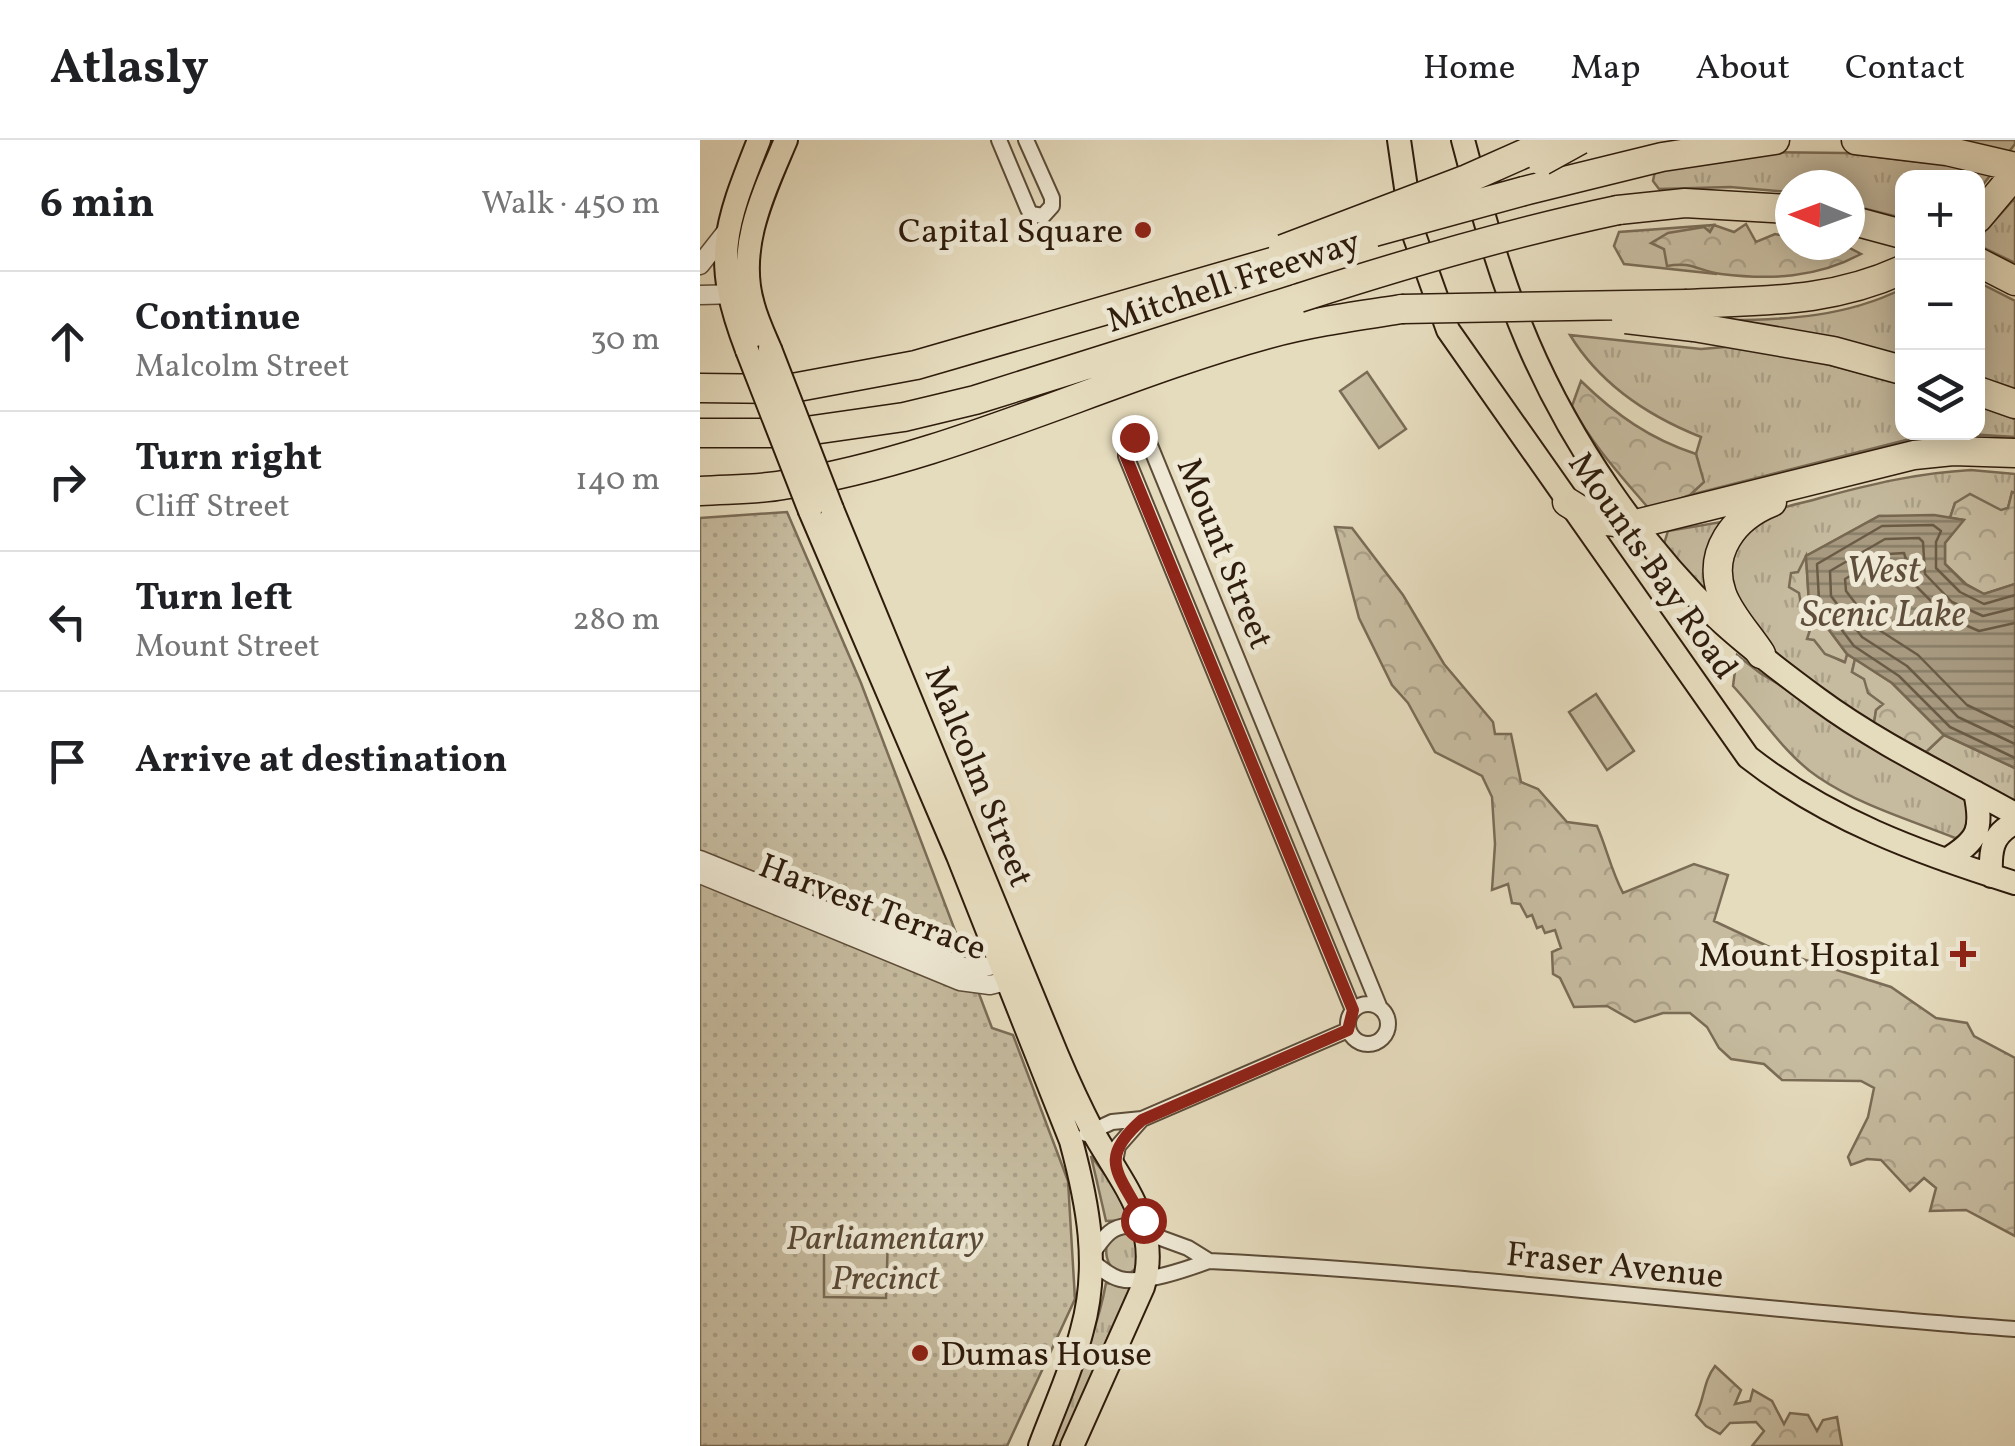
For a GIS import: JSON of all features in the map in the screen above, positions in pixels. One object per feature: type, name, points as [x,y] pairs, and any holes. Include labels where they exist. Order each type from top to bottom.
[{"type":"highway","points":[[1285,253],[1554,140]]},
{"type":"highway","points":[[1452,209],[1580,140]]},
{"type":"highway","name":"Mitchell Freeway","points":[[700,388],[787,389],[872,375],[1005,341],[1285,253],[1452,209],[1606,170],[1721,146],[1775,140]]},
{"type":"highway","points":[[1856,140],[1925,147],[2015,171],[1985,209]]},
{"type":"highway","name":"Mitchell Freeway","points":[[700,433],[792,434],[904,418],[1231,320],[1303,313],[1511,234],[1618,210],[1685,202],[1775,207]]},
{"type":"highway","points":[[1865,224],[1895,232]]},
{"type":"highway","points":[[1985,266],[2015,281]]},
{"type":"highway","points":[[1691,316],[1813,298],[1870,284],[1895,273]]},
{"type":"highway","points":[[700,490],[779,486],[924,450],[1303,313],[1510,305],[1691,316],[1895,368]]},
{"type":"highway","points":[[1985,394],[2015,404]]},
{"type":"highway","points":[[1566,502],[1596,520],[1636,524],[1876,463],[1952,452],[2015,453]]},
{"type":"highway","points":[[1761,654],[1722,594],[1718,567],[1721,548],[1730,531],[1755,509],[1876,463]]},
{"type":"main road","points":[[739,294],[724,272],[726,232],[759,140]]},
{"type":"main road","points":[[739,294],[750,237],[786,140]]},
{"type":"main road","name":"Mounts Bay Road","points":[[1398,140],[1412,228],[1448,330],[1748,757],[1782,784],[1850,823],[2015,883]]},
{"type":"main road","name":"Mounts Bay Road","points":[[1463,140],[1497,259],[1528,344],[1595,466],[1636,524],[1718,618],[1819,700],[2015,814]]},
{"type":"main road","name":"Malcolm Street","points":[[739,294],[821,510],[1082,1136],[1092,1258],[1083,1329],[1040,1446]]},
{"type":"main road","points":[[1946,860],[1966,848],[1978,831],[1980,817],[1975,792]]},
{"type":"main road","points":[[1991,876],[1990,854],[1995,837],[2015,824]]},
{"type":"main road","name":"Malcolm Street","points":[[1082,1136],[1114,1167],[1146,1231],[1150,1249],[1146,1278]]},
{"type":"main road","points":[[1072,1446],[1146,1278]]},
{"type":"street","points":[[999,140],[1028,208],[1043,216],[1052,206],[1052,198],[1026,140]]},
{"type":"street","points":[[700,265],[726,232]]},
{"type":"street","points":[[700,295],[739,294]]},
{"type":"street","name":"Mount Street","points":[[1353,1010],[1124,452],[1134,437],[1148,443],[1379,1006]]},
{"type":"street","name":"Mount Street","points":[[1227,703],[1252,692]]},
{"type":"street","points":[[1287,850],[1312,840]]},
{"type":"street","name":"Harvest Terrace","points":[[700,860],[964,967],[1013,970]]},
{"type":"street","name":"Harvest Terrace","points":[[700,874],[960,981],[985,985],[1013,970]]},
{"type":"street","points":[[1365,1004],[1379,1006],[1386,1013],[1388,1029],[1378,1042],[1360,1043],[1348,1030],[1353,1010],[1365,1004]]},
{"type":"street","points":[[1082,1136],[1112,1122],[1142,1120],[1348,1030]]},
{"type":"street","points":[[1114,1167],[1118,1146],[1142,1120]]},
{"type":"street","points":[[1092,1258],[1113,1229],[1128,1226],[1146,1231]]},
{"type":"street","name":"Fraser Avenue","points":[[1146,1231],[1209,1261]]},
{"type":"street","name":"Fraser Avenue","points":[[1092,1258],[1119,1279],[1146,1278],[1209,1261],[1344,1267],[2015,1330]]},
{"type":"green space","points":[[1926,140],[2015,140],[1985,182],[1985,170],[1895,170],[1895,216],[1865,209],[1865,170],[1775,170],[1775,191],[1730,187],[1659,189],[1653,181],[1655,171],[1762,152],[1845,153],[1922,162]]},
{"type":"green space","points":[[2015,198],[2015,263],[1985,248],[1985,231]]},
{"type":"green space","points":[[1746,224],[1756,242],[1775,234],[1775,260],[1848,260],[1810,272],[1775,277],[1739,276],[1689,266],[1667,266],[1664,249],[1651,243],[1668,233],[1704,227],[1710,232],[1714,225],[1734,232]]},
{"type":"green space","points":[[1714,225],[1710,232],[1664,249],[1717,274],[1624,264],[1614,246],[1619,232]]},
{"type":"green space","points":[[1985,286],[2015,301],[2015,394],[1985,385]]},
{"type":"green space","points":[[1895,292],[1895,360],[1728,320],[1818,315]]},
{"type":"green space","points":[[1570,335],[1701,349],[1738,346],[1796,356],[1895,382],[1895,440],[1906,440],[1690,495],[1703,482],[1696,454],[1701,437],[1662,419],[1627,396],[1582,353]]},
{"type":"green space","points":[[1367,372],[1406,429],[1379,448],[1340,391]]},
{"type":"green space","points":[[1581,381],[1634,425],[1696,454],[1704,482],[1690,495],[1650,510],[1598,447],[1572,406]]},
{"type":"green space","points":[[1985,408],[2015,419],[2015,437],[1985,435]]},
{"type":"green space","points":[[1971,470],[2015,474],[2015,493],[2012,492],[2008,508],[2000,511],[1980,501],[1955,503],[1950,518],[1879,516],[1806,556],[1802,603],[1809,631],[1829,654],[1844,662],[1847,654],[1855,659],[1852,672],[1864,679],[1884,704],[1876,711],[1874,723],[1807,682],[1768,647],[1740,605],[1730,570],[1733,550],[1750,525],[1774,511],[1895,480]]},
{"type":"green space","points":[[2012,492],[2015,584],[1984,594],[1966,584],[1945,564],[1945,543],[1963,520],[1950,518],[1955,503],[1970,494],[2001,510],[2008,508]]},
{"type":"green space","name":"Parliamentary Precinct","points":[[787,512],[861,683],[992,1028],[1013,1035],[1068,1181],[1075,1299],[1007,1446],[700,1446],[700,518]]},
{"type":"green space","points":[[1721,522],[1712,547],[1723,609],[1664,544],[1668,531]]},
{"type":"green space","points":[[1335,527],[1352,528],[1403,595],[1444,664],[1493,722],[1495,734],[1511,734],[1521,782],[1538,789],[1567,822],[1597,826],[1623,893],[1694,864],[1728,875],[1714,921],[1780,952],[1891,987],[1936,1018],[1967,1023],[1974,1036],[2015,1058],[2015,1236],[1966,1210],[1930,1211],[1936,1188],[1924,1178],[1910,1191],[1881,1160],[1867,1159],[1851,1165],[1848,1157],[1868,1117],[1874,1088],[1861,1081],[1782,1080],[1764,1064],[1731,1059],[1707,1027],[1690,1013],[1663,1013],[1635,1022],[1607,1006],[1574,1007],[1560,978],[1553,974],[1552,952],[1561,948],[1555,930],[1545,933],[1542,926],[1537,928],[1532,915],[1527,917],[1520,904],[1512,903],[1508,884],[1492,890],[1492,797],[1482,776],[1435,752],[1408,703],[1392,685],[1359,618]]},
{"type":"green space","points":[[1806,556],[1809,603],[1847,654],[1845,662],[1825,654],[1814,640],[1807,639],[1810,630],[1799,593],[1789,587],[1791,573],[1798,572]]},
{"type":"green space","points":[[1737,655],[1760,673],[1956,792],[1973,815],[1965,836],[1955,838],[1868,804],[1806,768],[1733,686]]},
{"type":"green space","points":[[1855,659],[1892,683],[1944,735],[1926,752],[1874,723],[1876,710],[1883,704],[1868,693],[1864,679],[1852,672]]},
{"type":"green space","points":[[1596,694],[1634,751],[1607,770],[1569,712]]},
{"type":"green space","points":[[1944,735],[2015,768],[2015,802],[1926,752]]},
{"type":"green space","points":[[1091,1156],[1126,1202],[1133,1220],[1106,1221]]},
{"type":"green space","points":[[1123,1230],[1136,1235],[1140,1265],[1129,1274],[1113,1268],[1106,1255],[1107,1243]]},
{"type":"green space","points":[[824,1235],[888,1237],[886,1298],[824,1297]]},
{"type":"green space","points":[[1106,1283],[1132,1287],[1062,1446],[1049,1446],[1089,1345]]},
{"type":"green space","points":[[1715,1366],[1741,1390],[1735,1404],[1750,1401],[1753,1390],[1772,1401],[1784,1424],[1790,1413],[1808,1415],[1817,1431],[1823,1420],[1837,1417],[1842,1446],[1752,1446],[1764,1431],[1756,1422],[1730,1423],[1720,1434],[1706,1426],[1696,1415]]},
{"type":"water","name":"West Scenic Lake","points":[[1934,515],[1964,520],[1945,543],[1945,564],[1965,584],[1984,594],[2015,584],[2015,768],[1944,735],[1892,683],[1847,654],[1809,603],[1806,556],[1879,516]]},
{"type":"place","name":"Capital Square","points":[[1143,230]]},
{"type":"place","name":"Mount Hospital","points":[[1963,954]]},
{"type":"place","name":"Dumas House","points":[[920,1353]]},
{"type":"route","points":[[1134,437],[1124,452],[1353,1010],[1348,1030],[1142,1120],[1122,1139],[1114,1167],[1143,1220]]}]
